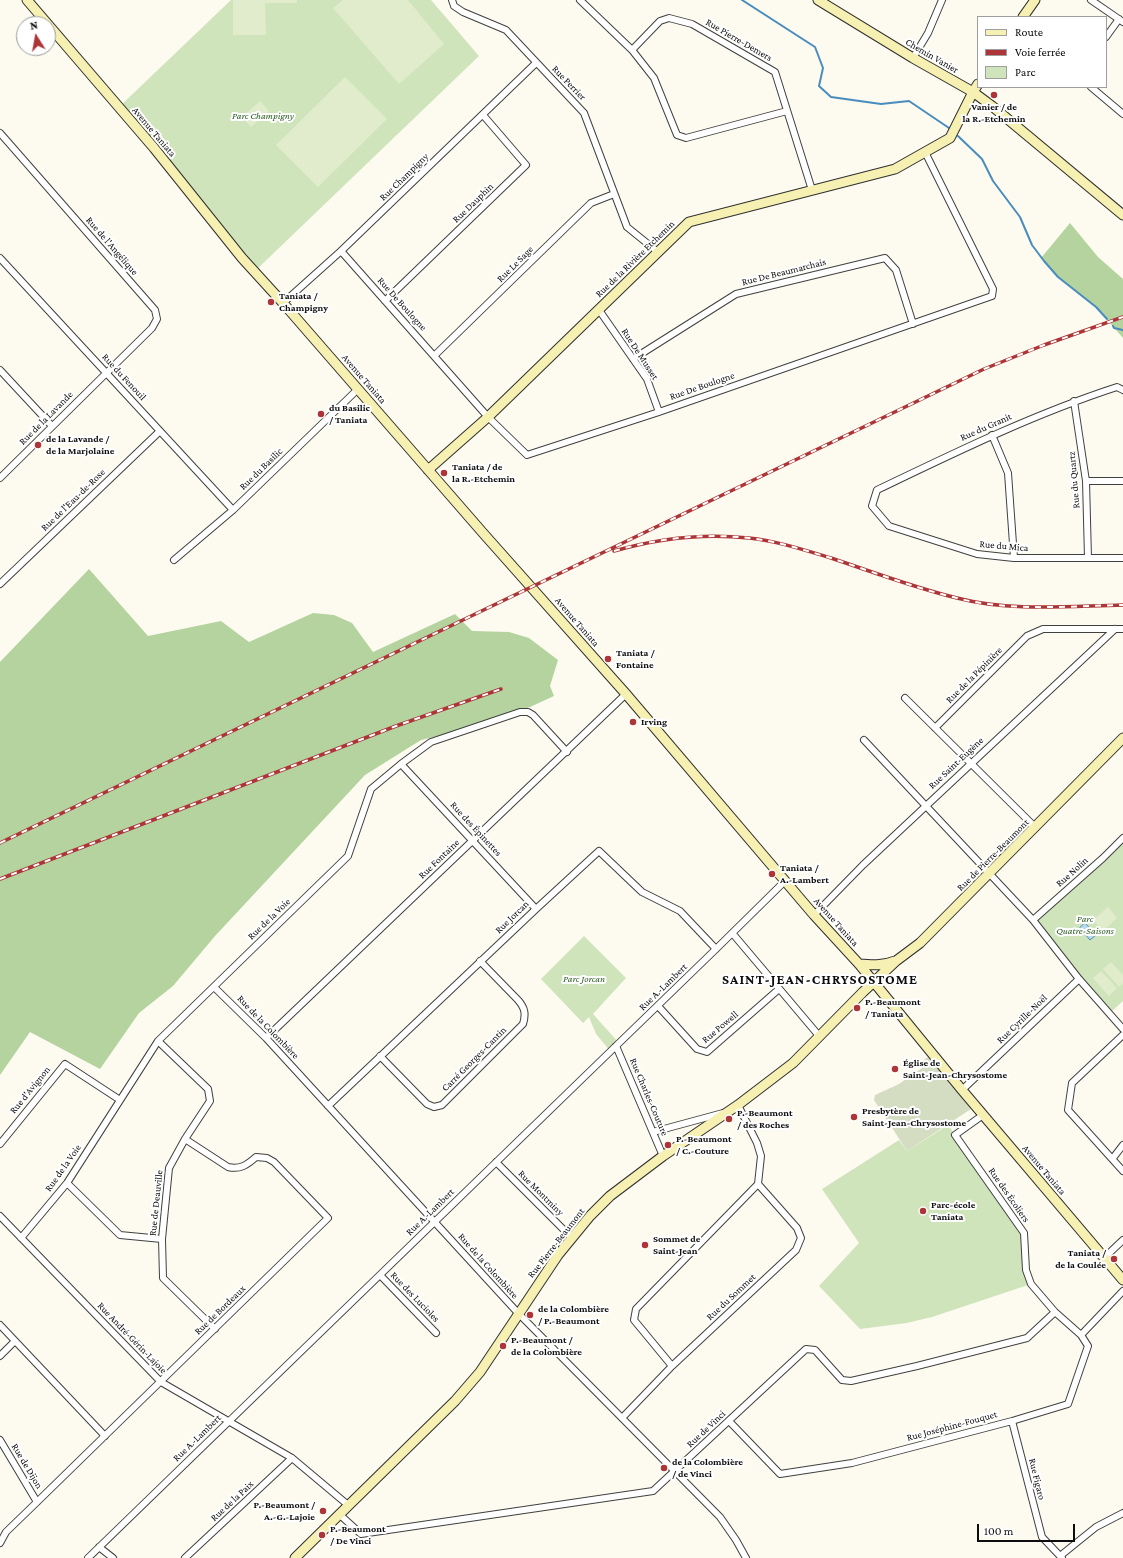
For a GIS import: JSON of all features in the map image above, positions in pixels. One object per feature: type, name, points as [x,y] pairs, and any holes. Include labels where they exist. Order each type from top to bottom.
[{"type":"main road","name":"Avenue Taniata","points":[[28,0],[154,148],[242,258],[284,303],[428,470],[626,694],[814,915],[874,982],[962,1090],[1123,1280]]},
{"type":"main road","name":"Chemin Vanier","points":[[818,0],[913,58],[973,92],[992,106],[1123,215]]},
{"type":"main road","points":[[1024,16],[1035,0]]},
{"type":"main road","name":"Rue de la Rivière Etchemin","points":[[428,470],[488,417],[689,222],[894,169],[950,138],[977,86]]},
{"type":"main road","name":"Rue de Pierre-Beaumont","points":[[874,982],[896,961],[920,943],[1123,738]]},
{"type":"main road","points":[[858,964],[887,964],[896,961]]},
{"type":"main road","name":"Rue Pierre-Beaumont","points":[[295,1558],[454,1401],[480,1372],[518,1313],[572,1237],[610,1196],[663,1156],[738,1105],[793,1063],[874,982]]},
{"type":"street","name":"Rue Perrier","points":[[452,0],[454,6],[463,12],[506,30],[584,113],[628,227],[658,252]]},
{"type":"street","points":[[580,0],[632,50],[654,78],[677,134],[686,138],[787,111]]},
{"type":"street","points":[[913,58],[928,33],[942,0]]},
{"type":"street","points":[[1091,0],[1121,21],[1107,36]]},
{"type":"street","name":"Rue Pierre-Demers","points":[[632,50],[660,21],[669,18],[692,24],[775,72],[812,190]]},
{"type":"street","name":"Rue Champigny","points":[[284,303],[342,251],[536,63]]},
{"type":"street","points":[[1092,88],[1123,114]]},
{"type":"street","name":"Rue Dauphin","points":[[385,301],[526,165],[483,115]]},
{"type":"street","name":"Rue de l'Angélique","points":[[0,133],[155,310],[157,319],[152,328],[106,373]]},
{"type":"street","name":"Rue De Boulogne","points":[[342,251],[488,417],[527,455],[659,412],[992,296],[993,289],[925,152]]},
{"type":"street","name":"Rue Le Sage","points":[[434,356],[591,203],[614,194]]},
{"type":"street","name":"Rue du Fenouil","points":[[0,258],[233,510]]},
{"type":"street","name":"Rue De Beaumarchais","points":[[633,359],[736,294],[885,258],[896,270],[913,324]]},
{"type":"street","name":"Rue De Musset","points":[[599,310],[647,379],[659,412]]},
{"type":"street","points":[[0,370],[52,426]]},
{"type":"street","name":"Rue de la Lavande","points":[[0,478],[106,373]]},
{"type":"street","name":"Rue du Granit","points":[[872,506],[877,490],[992,435],[1074,401],[1117,387],[1123,390]]},
{"type":"street","name":"Rue du Basilic","points":[[174,560],[233,510],[358,389]]},
{"type":"street","name":"Rue du Quartz","points":[[1074,401],[1086,481],[1088,558]]},
{"type":"street","name":"Rue de l'Eau-de-Rose","points":[[0,584],[160,431]]},
{"type":"street","points":[[992,435],[1008,473],[1014,558]]},
{"type":"street","points":[[1086,481],[1123,481]]},
{"type":"street","name":"Rue du Mica","points":[[872,506],[889,526],[977,554],[1014,558],[1123,558]]},
{"type":"street","name":"Rue de la Pépinière","points":[[935,728],[1027,636],[1043,629],[1115,629]]},
{"type":"street","points":[[1115,629],[1123,629]]},
{"type":"street","name":"Rue Saint-Eugène","points":[[814,915],[862,865],[1115,629]]},
{"type":"street","name":"Rue Fontaine","points":[[266,1038],[626,694]]},
{"type":"street","points":[[905,698],[1035,827]]},
{"type":"street","name":"Rue de la Voie","points":[[21,1238],[67,1183],[158,1041],[348,856],[371,789],[431,742],[520,712],[528,712],[533,715],[567,752]]},
{"type":"street","points":[[864,740],[1033,920],[1079,979],[1123,1029]]},
{"type":"street","name":"Rue des Épinettes","points":[[401,764],[536,909]]},
{"type":"street","name":"Rue Nolin","points":[[1033,920],[1123,838]]},
{"type":"street","name":"Rue Jorcan","points":[[328,1106],[598,851],[642,892],[680,911],[716,949]]},
{"type":"street","name":"Rue A.-Lambert","points":[[88,1558],[733,934],[785,881]]},
{"type":"street","points":[[733,934],[820,1037]]},
{"type":"street","name":"Carré Georges-Cantin","points":[[380,1056],[427,1104],[434,1107],[442,1105],[523,1024],[526,1016],[523,1006],[518,1000],[480,961]]},
{"type":"street","name":"Rue Cyrille-Noël","points":[[962,1090],[1079,979]]},
{"type":"street","name":"Rue de la Colombière","points":[[214,987],[266,1038],[518,1313],[720,1517],[746,1558]]},
{"type":"street","name":"Rue Powell","points":[[658,1006],[697,1049],[706,1052],[779,989]]},
{"type":"street","points":[[1123,1035],[1072,1083],[1068,1110],[1113,1158],[1123,1171]]},
{"type":"street","name":"Rue de Deauville","points":[[158,1041],[208,1090],[210,1102],[186,1139],[170,1168],[162,1239],[163,1278],[215,1329]]},
{"type":"street","name":"Rue Charles-Couture","points":[[616,1046],[663,1156]]},
{"type":"street","name":"Rue d'Avignon","points":[[0,1144],[64,1064],[120,1100]]},
{"type":"street","points":[[672,1366],[634,1320],[636,1309],[758,1184],[760,1156],[757,1143],[738,1105]]},
{"type":"street","points":[[653,1132],[728,1112]]},
{"type":"street","name":"Rue des Écoliers","points":[[983,1115],[955,1135],[1024,1233],[1026,1270],[1031,1284],[1055,1312],[1081,1335]]},
{"type":"street","name":"Rue de Bordeaux","points":[[0,1543],[6,1532],[328,1218],[274,1162],[267,1158],[256,1157],[247,1164],[236,1169],[228,1167],[186,1139]]},
{"type":"street","points":[[1113,1158],[1123,1144]]},
{"type":"street","name":"Rue Montminy","points":[[496,1162],[572,1237]]},
{"type":"street","points":[[67,1183],[120,1235],[162,1239]]},
{"type":"street","name":"Rue du Sommet","points":[[622,1418],[672,1366],[796,1250],[802,1238],[796,1228],[758,1184]]},
{"type":"street","name":"Rue André-Gérin-Lajoie","points":[[0,1216],[161,1382],[292,1458],[348,1504]]},
{"type":"street","points":[[1104,1258],[1123,1240]]},
{"type":"street","name":"Rue des Lucioles","points":[[380,1275],[436,1333]]},
{"type":"street","points":[[1081,1335],[1123,1291]]},
{"type":"street","name":"Rue de Vinci","points":[[339,1514],[361,1534],[653,1491],[806,1349],[816,1350],[842,1380],[851,1381],[1027,1338],[1055,1312]]},
{"type":"street","points":[[0,1325],[105,1436]]},
{"type":"street","name":"Rue Joséphine-Fouquet","points":[[729,1421],[780,1474],[852,1463],[1012,1421],[1068,1404],[1088,1346],[1081,1335]]},
{"type":"street","points":[[0,1356],[14,1341]]},
{"type":"street","name":"Rue Figaro","points":[[1012,1421],[1042,1537],[1061,1557]]},
{"type":"street","name":"Rue de Dijon","points":[[0,1440],[37,1502]]},
{"type":"street","name":"Rue de la Paix","points":[[185,1558],[292,1458]]},
{"type":"street","points":[[1061,1557],[1096,1527],[1123,1513]]},
{"type":"street","points":[[99,1547],[113,1558]]},
{"type":"green space","name":"Parc Champigny","points":[[231,0],[431,0],[479,56],[254,272],[119,107]]},
{"type":"green space","points":[[233,0],[297,0],[297,3],[265,3],[266,35],[233,35]]},
{"type":"green space","points":[[343,0],[408,0],[444,44],[399,84],[333,8]]},
{"type":"green space","points":[[345,77],[387,119],[318,187],[276,145]]},
{"type":"green space","points":[[260,101],[269,111],[251,127],[242,117]]},
{"type":"green space","points":[[1070,223],[1098,257],[1123,279],[1123,338],[1096,307],[1058,277],[1041,258]]},
{"type":"green space","points":[[89,569],[148,636],[221,621],[249,642],[313,613],[334,615],[352,623],[373,652],[455,614],[472,631],[509,632],[529,638],[558,660],[550,686],[554,696],[530,707],[442,735],[421,740],[365,775],[215,936],[173,986],[139,1013],[100,1069],[30,1032],[0,1075],[0,662]]},
{"type":"green space","name":"Parc Quatre-Saisons","points":[[1123,838],[1123,1001],[1110,1013],[1033,920]]},
{"type":"green space","points":[[1108,907],[1117,918],[1103,931],[1093,920]]},
{"type":"green space","name":"Parc Jorcan","points":[[584,936],[626,978],[593,1014],[619,1043],[611,1052],[596,1034],[589,1017],[583,1023],[541,979]]},
{"type":"green space","points":[[1111,962],[1123,975],[1123,983],[1119,987],[1103,969]]},
{"type":"green space","points":[[1101,971],[1117,988],[1109,996],[1093,978]]},
{"type":"green space","points":[[928,1057],[971,1109],[907,1151],[874,1100],[875,1095],[899,1084],[922,1068],[919,1063]]},
{"type":"green space","name":"Parc-école Taniata","points":[[948,1125],[1024,1233],[1031,1284],[932,1317],[907,1323],[860,1329],[819,1286],[859,1243],[822,1189],[899,1140],[907,1151]]},
{"type":"water","points":[[1085,923],[1096,935],[1090,940],[1080,928]]},
{"type":"waterway","points":[[742,0],[815,47],[823,68],[819,86],[831,97],[881,104],[909,101],[949,128]]},
{"type":"waterway","points":[[958,136],[982,159],[993,181],[1020,217],[1032,245],[1044,261],[1058,277],[1096,307],[1107,319]]},
{"type":"waterway","points":[[1113,326],[1114,328],[1123,330]]},
{"type":"railway","points":[[0,843],[984,369],[1044,345],[1123,317]]},
{"type":"railway","points":[[614,551],[664,540],[698,536],[749,538],[770,541],[801,549],[926,590],[977,602],[1019,607],[1123,605]]},
{"type":"railway","points":[[0,879],[396,726],[501,689]]},
{"type":"place","name":"Vanier / de la R.-Etchemin","points":[[994,95]]},
{"type":"place","name":"Taniata / Champigny","points":[[271,302]]},
{"type":"place","name":"du Basilic / Taniata","points":[[321,414]]},
{"type":"place","name":"de la Lavande / de la Marjolaine","points":[[38,445]]},
{"type":"place","name":"Taniata / de la R.-Etchemin","points":[[444,473]]},
{"type":"place","name":"Taniata / Fontaine","points":[[608,659]]},
{"type":"place","name":"Irving","points":[[633,722]]},
{"type":"place","name":"Taniata / A.-Lambert","points":[[772,874]]},
{"type":"place","name":"P.-Beaumont / Taniata","points":[[857,1008]]},
{"type":"place","name":"Église de Saint-Jean-Chrysostome","points":[[895,1069]]},
{"type":"place","name":"Presbytère de Saint-Jean-Chrysostome","points":[[854,1117]]},
{"type":"place","name":"P.-Beaumont / des Roches","points":[[729,1119]]},
{"type":"place","name":"P.-Beaumont / C.-Couture","points":[[668,1145]]},
{"type":"place","name":"Parc-école Taniata","points":[[923,1211]]},
{"type":"place","name":"Sommet de Saint-Jean","points":[[645,1245]]},
{"type":"place","name":"Taniata / de la Coulée","points":[[1114,1259]]},
{"type":"place","name":"de la Colombière / P.-Beaumont","points":[[530,1315]]},
{"type":"place","name":"P.-Beaumont / de la Colombière","points":[[503,1346]]},
{"type":"place","name":"de la Colombière / de Vinci","points":[[664,1468]]},
{"type":"place","name":"P.-Beaumont / A.-G.-Lajoie","points":[[323,1511]]},
{"type":"place","name":"P.-Beaumont / De Vinci","points":[[322,1535]]},
{"type":"district","name":"SAINT-JEAN-CHRYSOSTOME","points":[[820,980]]}]
